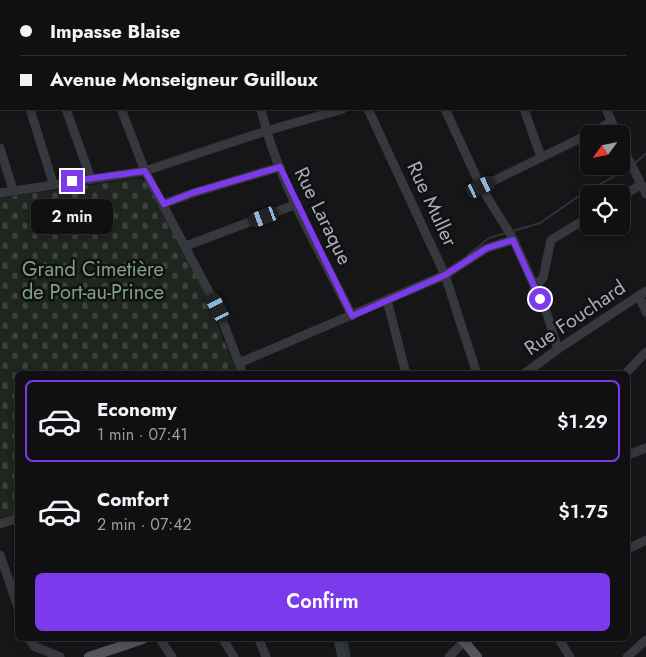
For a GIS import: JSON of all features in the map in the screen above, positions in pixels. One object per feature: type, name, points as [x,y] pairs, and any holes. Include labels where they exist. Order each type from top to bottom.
[{"type":"main road","points":[[89,657],[137,641]]},
{"type":"main road","points":[[465,641],[477,657]]},
{"type":"street","points":[[30,110],[53,184]]},
{"type":"street","points":[[66,110],[91,179]]},
{"type":"street","points":[[121,110],[145,171],[218,308],[242,371]]},
{"type":"street","name":"Rue Laraque","points":[[261,110],[266,131],[280,167],[352,316]]},
{"type":"street","points":[[0,193],[145,171],[266,131],[340,110]]},
{"type":"street","name":"Rue Muller","points":[[368,110],[445,275],[476,371]]},
{"type":"street","points":[[445,110],[481,187],[513,240],[553,330],[558,349]]},
{"type":"street","points":[[524,110],[541,157]]},
{"type":"street","points":[[606,110],[613,125]]},
{"type":"street","points":[[606,125],[612,122]]},
{"type":"street","points":[[481,187],[580,138]]},
{"type":"street","points":[[0,148],[13,190]]},
{"type":"street","points":[[630,162],[646,194]]},
{"type":"street","points":[[164,204],[192,193],[280,167]]},
{"type":"street","points":[[630,189],[639,181]]},
{"type":"street","points":[[186,246],[297,204]]},
{"type":"street","points":[[534,287],[544,278],[551,240],[580,222]]},
{"type":"street","points":[[239,363],[445,275],[487,248],[513,240]]},
{"type":"street","points":[[642,294],[646,312]]},
{"type":"street","name":"Rue Fouchard","points":[[528,371],[642,294]]},
{"type":"street","points":[[387,300],[405,371]]},
{"type":"street","points":[[628,371],[646,352]]},
{"type":"street","points":[[630,454],[645,450]]},
{"type":"street","points":[[0,524],[15,519]]},
{"type":"street","points":[[630,548],[646,540]]},
{"type":"street","points":[[0,555],[15,598]]},
{"type":"street","points":[[627,657],[646,640]]},
{"type":"street","points":[[30,641],[34,646],[60,657]]},
{"type":"street","points":[[161,641],[172,657]]},
{"type":"street","points":[[224,641],[234,657]]},
{"type":"street","points":[[260,641],[266,657]]},
{"type":"street","points":[[338,641],[342,657]]},
{"type":"street","points":[[450,657],[462,641]]},
{"type":"street","points":[[560,641],[570,657]]},
{"type":"green space","name":"Grand Cimetière de Port-au-Prince","points":[[140,178],[148,183],[207,297],[236,371],[15,371],[15,514],[0,518],[0,198]]},
{"type":"waterway","points":[[635,163],[646,154]]},
{"type":"waterway","points":[[513,231],[540,223],[579,196],[616,175]]},
{"type":"waterway","points":[[468,255],[489,238],[506,233]]},
{"type":"waterway","points":[[344,641],[347,657]]},
{"type":"route","points":[[72,181],[145,171],[164,204],[179,197],[280,167],[352,316],[445,275],[487,248],[513,240],[540,299]]}]
